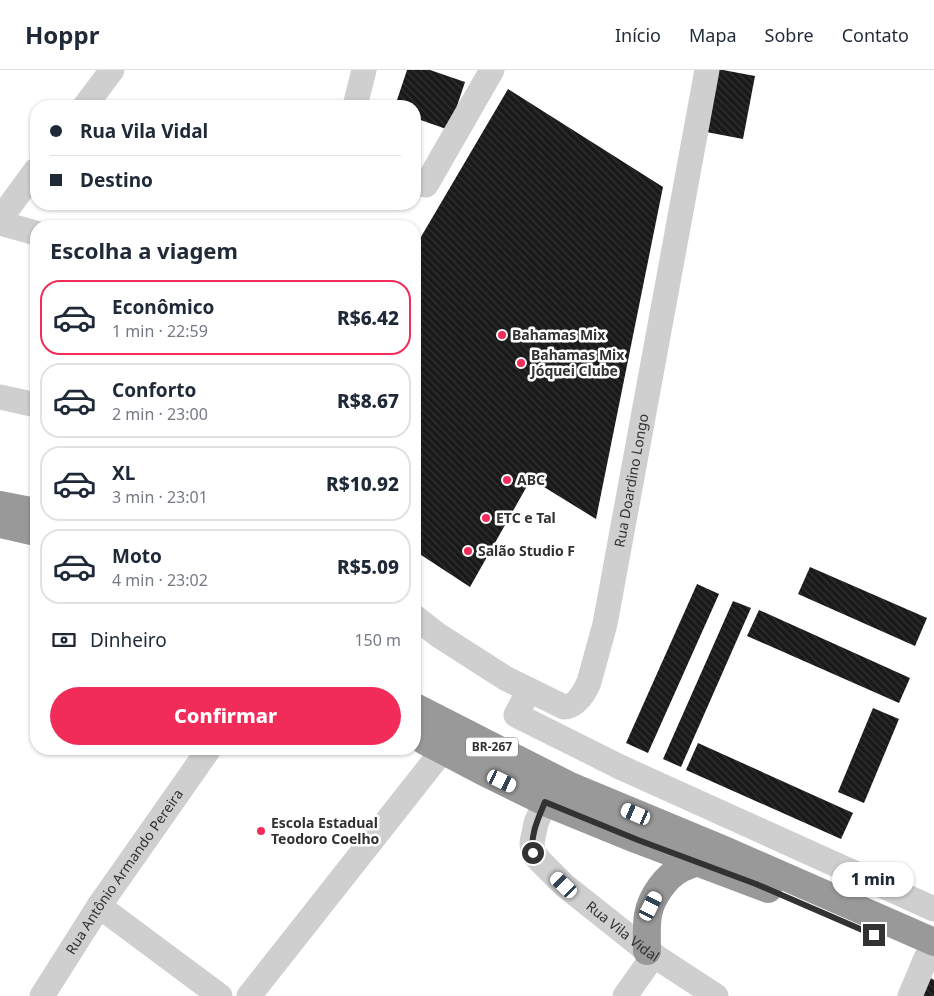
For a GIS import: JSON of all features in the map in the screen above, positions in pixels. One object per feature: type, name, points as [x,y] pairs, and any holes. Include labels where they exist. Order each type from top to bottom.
[{"type":"highway","points":[[0,505],[30,511]]},
{"type":"highway","points":[[0,524],[30,531]]},
{"type":"highway","name":"BR-267","points":[[421,710],[570,786],[724,850],[931,954]]},
{"type":"highway","name":"BR-267","points":[[421,737],[545,802],[931,954]]},
{"type":"highway","points":[[537,770],[544,786],[545,802]]},
{"type":"highway","points":[[651,953],[647,924],[648,913],[660,888],[681,868],[697,862]]},
{"type":"street","points":[[89,100],[112,70]]},
{"type":"street","points":[[356,100],[364,70]]},
{"type":"street","points":[[421,184],[426,185],[492,70]]},
{"type":"street","name":"Rua Doardino Longo","points":[[421,622],[438,635],[506,678],[564,706],[569,707],[585,691],[594,666],[607,614],[707,70]]},
{"type":"street","points":[[0,219],[30,178]]},
{"type":"street","points":[[0,223],[30,231]]},
{"type":"street","points":[[0,397],[30,404]]},
{"type":"street","points":[[530,690],[516,714],[620,767],[934,909]]},
{"type":"street","points":[[249,996],[443,750]]},
{"type":"street","name":"Rua Antônio Armando Pereira","points":[[42,996],[99,906],[205,755]]},
{"type":"street","points":[[545,802],[555,792],[570,786]]},
{"type":"street","name":"Rua Vila Vidal","points":[[545,802],[536,823],[532,844],[533,853],[540,861],[564,885],[651,953],[716,996]]},
{"type":"street","points":[[99,906],[220,996]]},
{"type":"street","points":[[625,996],[651,953]]},
{"type":"street","points":[[910,996],[931,954]]},
{"type":"building","points":[[407,70],[430,70],[465,82],[449,130],[421,120],[421,100],[397,100]]},
{"type":"building","points":[[713,70],[755,76],[743,139],[701,131]]},
{"type":"building","name":"Bahamas Mix Jóquei Clube","points":[[508,89],[663,187],[596,519],[531,479],[470,587],[421,555],[421,237]]},
{"type":"building","points":[[810,567],[927,618],[915,646],[798,594]]},
{"type":"building","points":[[697,584],[719,594],[648,753],[626,743]]},
{"type":"building","points":[[733,601],[751,608],[681,767],[663,759]]},
{"type":"building","points":[[759,610],[910,678],[899,703],[747,636]]},
{"type":"building","points":[[873,708],[899,719],[864,803],[838,792]]},
{"type":"building","points":[[698,743],[853,813],[841,839],[686,770]]},
{"type":"building","points":[[924,974],[934,980],[934,996],[915,996]]},
{"type":"place","name":"Bahamas Mix","points":[[502,335]]},
{"type":"place","name":"Bahamas Mix Jóquei Clube","points":[[521,363]]},
{"type":"place","name":"ABC","points":[[507,480]]},
{"type":"place","name":"ETC e Tal","points":[[486,518]]},
{"type":"place","name":"Salão Studio F","points":[[468,551]]},
{"type":"place","name":"Escola Estadual Teodoro Coelho","points":[[261,831]]},
{"type":"route","points":[[533,853],[532,844],[536,823],[545,802],[638,840],[756,884],[874,935]]}]
